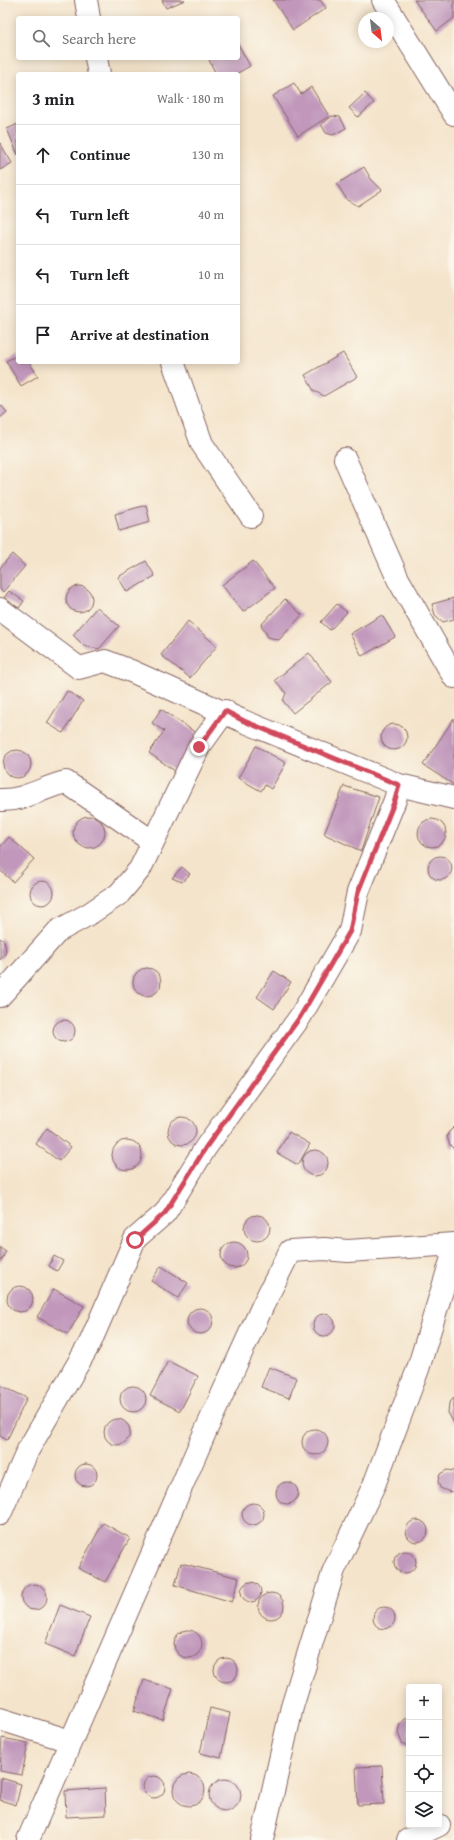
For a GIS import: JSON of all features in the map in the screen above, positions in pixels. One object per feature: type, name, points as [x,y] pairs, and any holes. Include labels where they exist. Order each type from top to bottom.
[{"type":"street","points":[[86,0],[89,16]]},
{"type":"street","points":[[383,0],[454,114]]},
{"type":"street","points":[[96,60],[99,72]]},
{"type":"street","points":[[174,364],[202,444],[251,516]]},
{"type":"street","points":[[345,459],[398,579],[454,677]]},
{"type":"street","points":[[0,609],[79,668],[105,660],[225,711],[244,721],[399,785],[454,798]]},
{"type":"street","points":[[0,996],[58,931],[89,914],[119,894],[140,869],[199,747],[225,711]]},
{"type":"street","points":[[0,800],[12,801],[33,795],[50,786],[66,782],[153,842]]},
{"type":"street","points":[[0,1514],[28,1450],[90,1343],[135,1240],[165,1213],[206,1147],[300,1017],[350,931],[358,892],[395,800],[399,785]]},
{"type":"street","points":[[28,1840],[206,1430],[263,1305],[290,1251],[324,1249],[348,1251],[454,1244]]},
{"type":"street","points":[[262,1840],[292,1707],[334,1570],[374,1485],[415,1376],[454,1251]]},
{"type":"street","points":[[0,1719],[70,1741]]},
{"type":"street","points":[[442,1824],[454,1818]]},
{"type":"street","points":[[408,1840],[433,1828]]},
{"type":"building","points":[[162,0],[185,0],[166,8]]},
{"type":"building","points":[[273,0],[320,0],[326,8],[293,30]]},
{"type":"building","points":[[414,0],[454,0],[454,18],[437,31]]},
{"type":"building","points":[[240,48],[250,66],[240,72],[215,72],[209,60],[240,60]]},
{"type":"building","points":[[294,83],[301,94],[311,87],[329,116],[298,136],[273,96]]},
{"type":"building","points":[[365,93],[374,103],[358,117],[349,108]]},
{"type":"building","points":[[332,116],[340,117],[346,128],[333,135],[326,133],[321,124]]},
{"type":"building","points":[[16,125],[16,150],[7,129]]},
{"type":"building","points":[[0,143],[12,163],[0,170]]},
{"type":"building","points":[[364,167],[371,179],[382,190],[358,206],[347,200],[337,184]]},
{"type":"building","points":[[343,353],[357,377],[324,396],[314,391],[305,375]]},
{"type":"building","points":[[16,356],[16,364],[30,364],[38,376],[21,386],[6,361]]},
{"type":"building","points":[[0,404],[7,412],[0,418]]},
{"type":"building","points":[[146,505],[150,522],[119,531],[115,514]]},
{"type":"building","points":[[12,554],[25,566],[3,592],[0,589],[0,568]]},
{"type":"building","points":[[146,561],[155,576],[127,592],[118,577]]},
{"type":"building","points":[[253,561],[275,588],[243,612],[222,585]]},
{"type":"building","points":[[79,586],[88,590],[92,599],[88,608],[79,612],[70,608],[66,599],[70,590]]},
{"type":"building","points":[[9,591],[24,601],[19,608],[4,598]]},
{"type":"building","points":[[454,598],[454,619],[443,622],[435,615],[432,604]]},
{"type":"building","points":[[285,599],[302,615],[279,640],[268,637],[261,625]]},
{"type":"building","points":[[337,604],[347,612],[330,630],[321,622]]},
{"type":"building","points":[[97,607],[119,626],[99,649],[84,646],[73,635]]},
{"type":"building","points":[[382,615],[395,637],[362,656],[350,634]]},
{"type":"building","points":[[188,621],[217,646],[190,678],[161,655]]},
{"type":"building","points":[[309,653],[332,682],[293,713],[283,701],[286,693],[275,680]]},
{"type":"building","points":[[67,691],[83,701],[63,733],[47,723]]},
{"type":"building","points":[[161,709],[199,735],[175,771],[149,753],[164,731],[152,723]]},
{"type":"building","points":[[454,718],[454,785],[423,765]]},
{"type":"building","points":[[394,724],[403,728],[407,737],[403,746],[394,750],[385,746],[381,737],[385,728]]},
{"type":"building","points":[[256,746],[286,763],[271,789],[265,785],[261,791],[238,778]]},
{"type":"building","points":[[17,750],[27,754],[31,764],[27,774],[17,778],[7,774],[3,764],[7,754]]},
{"type":"building","points":[[344,786],[379,797],[361,851],[324,834]]},
{"type":"building","points":[[86,816],[92,816],[101,820],[105,832],[101,844],[92,848],[86,848],[77,844],[73,835],[73,829],[77,820]]},
{"type":"building","points":[[432,819],[442,823],[446,833],[442,843],[432,847],[422,843],[418,833],[422,823]]},
{"type":"building","points":[[9,837],[34,859],[13,882],[0,870],[0,847]]},
{"type":"building","points":[[440,856],[449,859],[452,868],[449,877],[440,880],[431,877],[428,868],[431,859]]},
{"type":"building","points":[[182,867],[190,874],[182,882],[172,878]]},
{"type":"building","points":[[42,881],[51,884],[54,893],[51,902],[42,905],[33,902],[30,893],[33,884]]},
{"type":"building","points":[[0,938],[4,941],[6,950],[5,954],[0,960]]},
{"type":"building","points":[[147,968],[157,972],[161,982],[157,992],[147,996],[137,992],[133,982],[137,972]]},
{"type":"building","points":[[274,971],[291,982],[274,1009],[257,997]]},
{"type":"building","points":[[64,1020],[72,1023],[75,1031],[72,1039],[64,1042],[56,1039],[53,1031],[56,1023]]},
{"type":"building","points":[[182,1117],[192,1121],[196,1131],[192,1141],[182,1145],[172,1141],[168,1131],[172,1121]]},
{"type":"building","points":[[454,1127],[454,1149],[450,1145],[447,1137],[448,1133]]},
{"type":"building","points":[[47,1128],[71,1147],[59,1161],[36,1144]]},
{"type":"building","points":[[289,1132],[310,1144],[298,1165],[277,1153]]},
{"type":"building","points":[[127,1140],[133,1141],[141,1149],[141,1161],[133,1169],[127,1170],[121,1169],[113,1161],[112,1155],[113,1149],[121,1141]]},
{"type":"building","points":[[315,1150],[324,1154],[328,1163],[324,1172],[315,1176],[306,1172],[302,1163],[306,1154]]},
{"type":"building","points":[[257,1215],[266,1219],[270,1228],[266,1237],[257,1241],[248,1237],[244,1228],[248,1219]]},
{"type":"building","points":[[234,1242],[243,1246],[247,1255],[243,1264],[234,1268],[225,1264],[221,1255],[225,1246]]},
{"type":"building","points":[[0,1247],[6,1251],[0,1263]]},
{"type":"building","points":[[54,1256],[63,1261],[57,1271],[49,1266]]},
{"type":"building","points":[[161,1266],[188,1283],[178,1298],[151,1281]]},
{"type":"building","points":[[20,1286],[29,1290],[33,1299],[29,1308],[20,1312],[11,1308],[7,1299],[11,1290]]},
{"type":"building","points":[[54,1289],[84,1306],[68,1334],[37,1317]]},
{"type":"building","points":[[200,1308],[209,1312],[213,1321],[209,1330],[200,1334],[191,1330],[187,1321],[191,1312]]},
{"type":"building","points":[[324,1314],[332,1317],[335,1325],[332,1333],[324,1336],[316,1333],[313,1325],[316,1317]]},
{"type":"building","points":[[168,1361],[198,1376],[180,1411],[150,1396]]},
{"type":"building","points":[[269,1367],[297,1378],[289,1398],[261,1387]]},
{"type":"building","points":[[0,1385],[27,1398],[7,1440],[0,1436]]},
{"type":"building","points":[[133,1386],[142,1390],[146,1399],[142,1408],[133,1412],[124,1408],[120,1399],[124,1390]]},
{"type":"building","points":[[454,1398],[454,1423],[448,1413],[449,1403]]},
{"type":"building","points":[[117,1419],[126,1423],[130,1432],[126,1441],[117,1445],[108,1441],[104,1432],[108,1423]]},
{"type":"building","points":[[315,1429],[325,1432],[328,1442],[325,1452],[315,1455],[305,1452],[302,1442],[305,1432]]},
{"type":"building","points":[[86,1464],[94,1467],[97,1475],[94,1483],[86,1486],[78,1483],[75,1475],[78,1467]]},
{"type":"building","points":[[447,1470],[454,1471],[454,1491],[450,1492],[440,1488],[438,1481],[440,1474]]},
{"type":"building","points":[[287,1482],[295,1485],[298,1493],[295,1501],[287,1504],[279,1501],[276,1493],[279,1485]]},
{"type":"building","points":[[253,1503],[261,1506],[264,1514],[261,1522],[253,1525],[245,1522],[242,1514],[245,1506]]},
{"type":"building","points":[[417,1520],[425,1523],[428,1531],[425,1539],[417,1542],[409,1539],[406,1531],[409,1523]]},
{"type":"building","points":[[103,1523],[130,1538],[105,1582],[78,1568]]},
{"type":"building","points":[[405,1551],[413,1554],[416,1562],[413,1570],[405,1573],[397,1570],[394,1562],[397,1554]]},
{"type":"building","points":[[181,1563],[239,1578],[232,1602],[175,1585]]},
{"type":"building","points":[[247,1582],[255,1582],[261,1588],[261,1596],[255,1602],[247,1602],[241,1596],[241,1588]]},
{"type":"building","points":[[34,1584],[43,1588],[47,1597],[43,1606],[34,1610],[25,1606],[21,1597],[25,1588]]},
{"type":"building","points":[[271,1593],[280,1597],[284,1606],[280,1615],[271,1619],[262,1615],[258,1606],[262,1597]]},
{"type":"building","points":[[60,1605],[90,1617],[75,1656],[45,1644]]},
{"type":"building","points":[[384,1607],[392,1610],[395,1618],[392,1626],[384,1629],[376,1626],[373,1618],[376,1610]]},
{"type":"building","points":[[188,1630],[198,1634],[202,1644],[198,1654],[188,1658],[178,1654],[174,1644],[178,1634]]},
{"type":"building","points":[[226,1658],[234,1662],[238,1670],[234,1678],[226,1682],[218,1678],[214,1670],[218,1662]]},
{"type":"building","points":[[144,1680],[173,1689],[163,1720],[134,1711]]},
{"type":"building","points":[[210,1708],[230,1713],[221,1758],[200,1753]]},
{"type":"building","points":[[406,1718],[406,1745],[402,1743],[398,1733],[400,1723]]},
{"type":"building","points":[[2,1738],[28,1743],[22,1775],[0,1771]]},
{"type":"building","points":[[382,1766],[384,1804],[358,1805],[356,1767]]},
{"type":"building","points":[[186,1774],[192,1774],[202,1781],[205,1790],[204,1796],[198,1803],[192,1806],[186,1806],[176,1799],[173,1793],[173,1787],[180,1777]]},
{"type":"building","points":[[154,1776],[162,1779],[165,1787],[162,1795],[154,1798],[146,1795],[143,1787],[146,1779]]},
{"type":"building","points":[[1,1778],[21,1784],[16,1805],[0,1800]]},
{"type":"building","points":[[222,1779],[228,1779],[238,1786],[241,1795],[240,1801],[234,1808],[228,1811],[222,1811],[212,1804],[209,1798],[209,1792],[216,1782]]},
{"type":"building","points":[[105,1788],[106,1815],[66,1817],[65,1791]]},
{"type":"route","points":[[135,1240],[165,1213],[206,1147],[300,1017],[350,931],[358,892],[395,800],[399,785],[244,721],[225,711],[199,747]]}]
